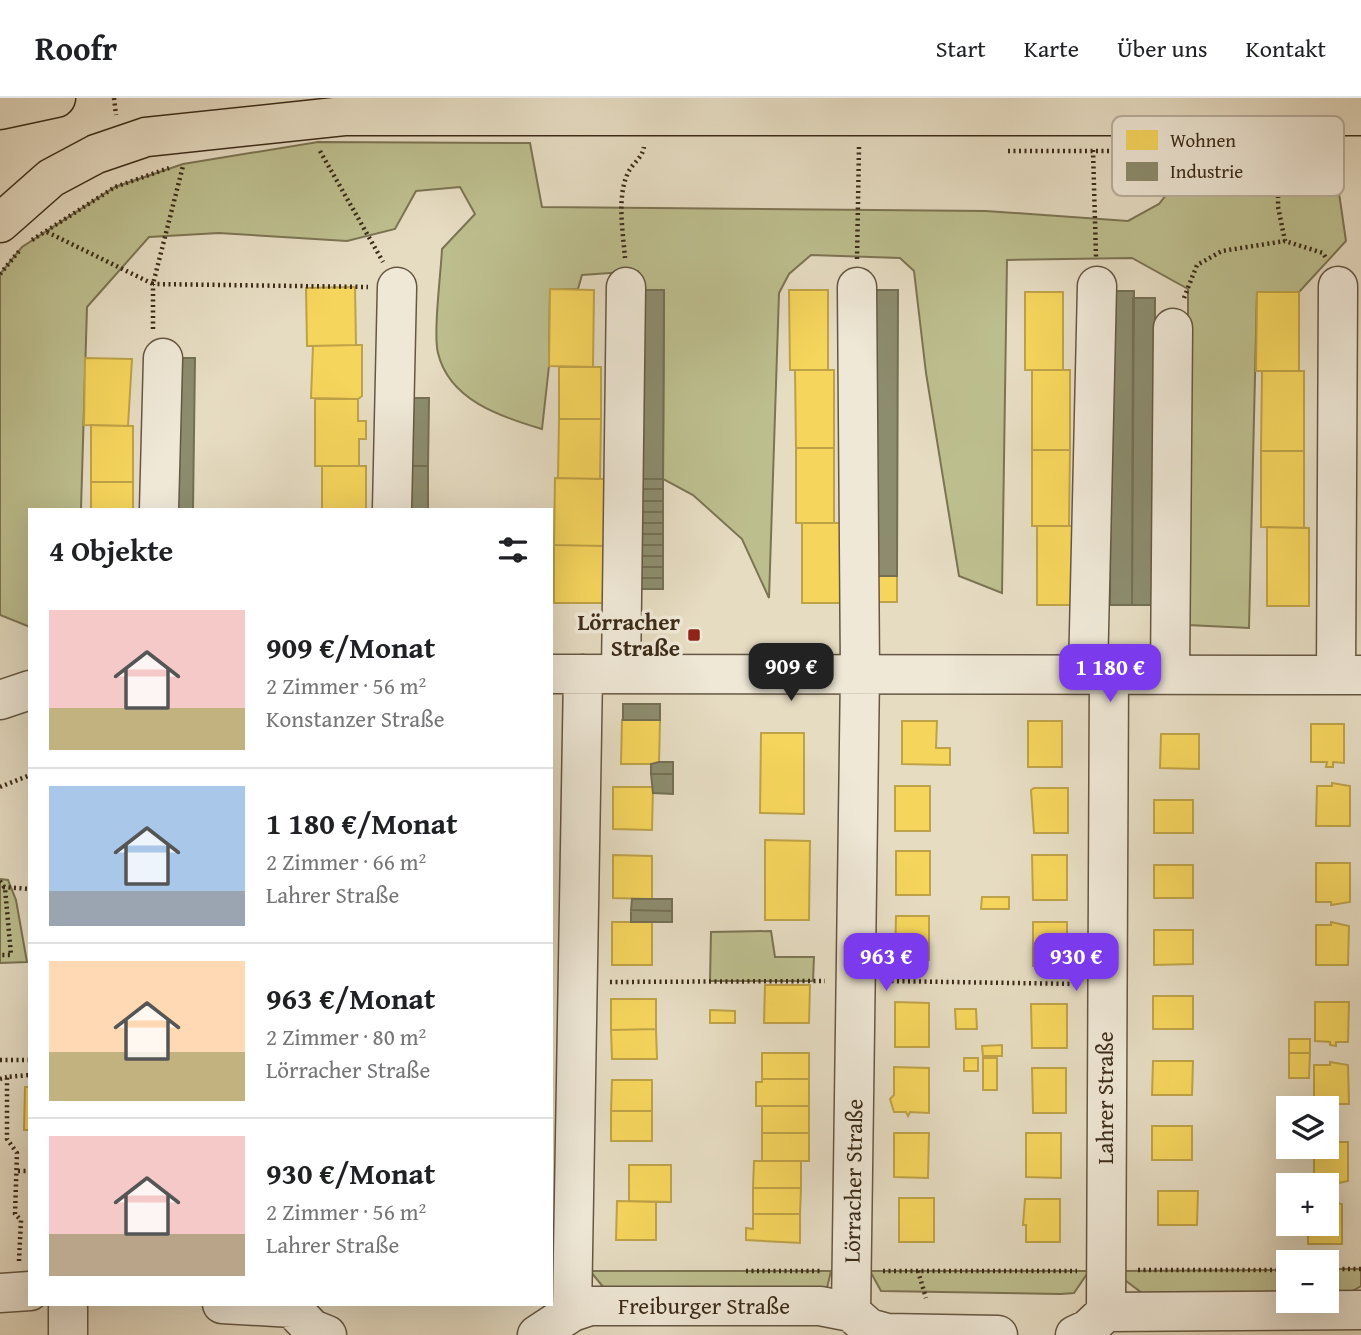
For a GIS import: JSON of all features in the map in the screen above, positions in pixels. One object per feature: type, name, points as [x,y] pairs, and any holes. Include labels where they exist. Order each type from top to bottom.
[{"type":"main road","points":[[0,110],[56,98]]},
{"type":"main road","points":[[0,223],[51,178],[96,154],[146,136],[344,116],[571,107],[1080,109],[1131,116]]},
{"type":"main road","points":[[1344,122],[1361,116]]},
{"type":"street","name":"Lahrer Straße","points":[[1097,286],[1098,674],[1106,985],[1106,1312]]},
{"type":"street","points":[[572,1312],[578,982],[567,674],[1349,675],[1338,286]]},
{"type":"street","points":[[392,508],[397,287]]},
{"type":"street","points":[[621,674],[626,287]]},
{"type":"street","name":"Lörracher Straße","points":[[851,1312],[860,673],[857,287]]},
{"type":"street","points":[[1170,674],[1173,328]]},
{"type":"street","points":[[159,508],[163,358]]},
{"type":"street","points":[[0,700],[28,691]]},
{"type":"street","points":[[68,1306],[68,1335]]},
{"type":"street","points":[[292,1306],[312,1329],[327,1335]]},
{"type":"street","name":"Freiburger Straße","points":[[537,1335],[572,1312],[590,1306],[820,1306],[851,1312],[869,1328],[887,1333],[998,1335]]},
{"type":"street","points":[[1075,1335],[1088,1329],[1106,1312],[1361,1310]]},
{"type":"path","points":[[1080,109],[1093,153],[1097,286]]},
{"type":"path","points":[[633,145],[645,145]]},
{"type":"path","points":[[845,147],[872,148]]},
{"type":"path","points":[[857,287],[859,148]]},
{"type":"path","points":[[996,150],[1112,152]]},
{"type":"path","points":[[320,152],[397,287]]},
{"type":"path","points":[[626,287],[622,197],[627,173],[643,155]]},
{"type":"path","points":[[0,274],[22,247],[115,187],[183,164],[153,284],[153,342],[163,358]]},
{"type":"path","points":[[1281,196],[1278,207],[1285,241]]},
{"type":"path","points":[[46,231],[153,284],[397,287]]},
{"type":"path","points":[[1173,328],[1197,265],[1222,251],[1285,241],[1323,253],[1338,286]]},
{"type":"path","points":[[0,787],[28,776]]},
{"type":"path","points":[[0,956],[10,956],[2,885],[28,889]]},
{"type":"path","points":[[578,982],[856,980],[1106,985]]},
{"type":"path","points":[[0,1060],[28,1060]]},
{"type":"path","points":[[0,1079],[28,1075]]},
{"type":"path","points":[[7,1077],[7,1139],[17,1153],[15,1214],[21,1220],[16,1282]]},
{"type":"path","points":[[18,1171],[28,1171]]},
{"type":"path","points":[[1339,1269],[1361,1269]]},
{"type":"path","points":[[737,1271],[1276,1270]]},
{"type":"path","points":[[918,1271],[926,1298]]},
{"type":"green space","points":[[318,142],[530,143],[542,207],[986,211],[1128,221],[1159,204],[1165,196],[1339,196],[1346,241],[1299,292],[1257,292],[1249,628],[1188,625],[1188,289],[1132,258],[1007,260],[1002,593],[959,576],[926,373],[914,271],[900,258],[811,255],[789,274],[779,293],[769,598],[742,539],[693,495],[663,479],[664,290],[640,290],[638,271],[582,275],[578,289],[550,290],[549,366],[542,429],[494,412],[465,395],[453,383],[438,353],[437,318],[442,249],[475,214],[460,187],[416,191],[395,229],[347,241],[219,233],[149,237],[87,307],[81,508],[28,508],[28,626],[0,615],[0,274],[22,247],[115,187],[183,164]]},
{"type":"green space","points":[[0,879],[8,880],[16,900],[27,962],[0,963]]},
{"type":"green space","points":[[771,931],[775,957],[814,957],[813,981],[710,981],[711,932]]},
{"type":"green space","points":[[1339,1269],[1361,1269],[1361,1286],[1347,1294],[1339,1294]]},
{"type":"green space","points":[[1276,1270],[1276,1294],[1142,1293],[1122,1278],[1120,1271]]},
{"type":"green space","points":[[590,1271],[831,1271],[827,1288],[604,1288]]},
{"type":"green space","points":[[870,1271],[1089,1271],[1074,1293],[1061,1294],[881,1291]]},
{"type":"building: Wohnen","points":[[355,287],[356,345],[307,346],[306,288]]},
{"type":"building: Wohnen","points":[[550,289],[594,290],[593,367],[549,366]]},
{"type":"building: Wohnen","points":[[789,290],[828,290],[828,370],[790,370]]},
{"type":"building: Wohnen","points":[[1025,292],[1063,292],[1063,370],[1025,370]]},
{"type":"building: Wohnen","points":[[1257,292],[1299,292],[1299,371],[1256,371]]},
{"type":"building: Wohnen","points":[[362,345],[362,396],[358,399],[311,398],[313,346]]},
{"type":"building: Wohnen","points":[[85,358],[132,359],[128,426],[84,425]]},
{"type":"building: Wohnen","points":[[559,367],[601,367],[601,419],[559,419]]},
{"type":"building: Wohnen","points":[[795,370],[834,370],[834,448],[796,448]]},
{"type":"building: Wohnen","points":[[1032,370],[1070,370],[1070,450],[1032,450]]},
{"type":"building: Wohnen","points":[[1262,371],[1304,371],[1304,451],[1261,451]]},
{"type":"building: Wohnen","points":[[315,399],[358,399],[358,421],[366,421],[366,439],[359,439],[359,466],[315,466]]},
{"type":"building: Wohnen","points":[[559,419],[601,419],[600,479],[558,478]]},
{"type":"building: Wohnen","points":[[91,425],[133,426],[133,482],[91,482]]},
{"type":"building: Wohnen","points":[[796,448],[834,448],[834,523],[796,523]]},
{"type":"building: Wohnen","points":[[1032,450],[1070,450],[1069,526],[1032,526]]},
{"type":"building: Wohnen","points":[[1261,451],[1304,451],[1304,528],[1261,527]]},
{"type":"building: Wohnen","points":[[322,466],[366,466],[366,508],[322,508]]},
{"type":"building: Wohnen","points":[[555,478],[605,479],[604,546],[554,545]]},
{"type":"building: Wohnen","points":[[91,482],[133,482],[133,508],[91,508]]},
{"type":"building: Wohnen","points":[[802,523],[840,523],[840,603],[802,603]]},
{"type":"building: Wohnen","points":[[1037,526],[1076,526],[1076,605],[1037,605]]},
{"type":"building: Wohnen","points":[[1267,527],[1309,528],[1309,606],[1267,606]]},
{"type":"building: Wohnen","points":[[554,545],[604,546],[604,603],[554,603]]},
{"type":"building: Wohnen","points":[[877,576],[897,576],[897,602],[877,602]]},
{"type":"building: Wohnen","points":[[622,720],[660,720],[659,764],[621,764]]},
{"type":"building: Wohnen","points":[[902,721],[937,721],[936,748],[950,748],[950,765],[902,764]]},
{"type":"building: Wohnen","points":[[1028,721],[1062,721],[1062,767],[1028,767]]},
{"type":"building: Wohnen","points":[[1311,724],[1344,724],[1344,763],[1333,762],[1333,767],[1326,767],[1327,762],[1311,762]]},
{"type":"building: Wohnen","points":[[761,733],[804,733],[804,814],[760,813]]},
{"type":"building: Wohnen","points":[[1161,734],[1199,734],[1199,769],[1160,768]]},
{"type":"building: Wohnen","points":[[1332,783],[1350,786],[1350,826],[1316,826],[1317,786],[1332,786]]},
{"type":"building: Wohnen","points":[[895,786],[930,786],[930,831],[895,831]]},
{"type":"building: Wohnen","points":[[613,787],[653,787],[652,830],[613,829]]},
{"type":"building: Wohnen","points":[[1068,788],[1068,833],[1034,833],[1031,790]]},
{"type":"building: Wohnen","points":[[1154,800],[1193,800],[1193,833],[1154,833]]},
{"type":"building: Wohnen","points":[[765,840],[810,841],[809,920],[765,920]]},
{"type":"building: Wohnen","points":[[896,851],[930,851],[930,895],[896,895]]},
{"type":"building: Wohnen","points":[[613,855],[652,856],[652,899],[613,898]]},
{"type":"building: Wohnen","points":[[1032,855],[1067,855],[1067,900],[1033,900]]},
{"type":"building: Wohnen","points":[[1316,863],[1350,863],[1350,902],[1331,905],[1331,902],[1316,902]]},
{"type":"building: Wohnen","points":[[1154,865],[1193,865],[1193,898],[1154,898]]},
{"type":"building: Wohnen","points":[[982,897],[1009,897],[1009,909],[981,909]]},
{"type":"building: Wohnen","points":[[896,916],[929,916],[929,960],[895,960]]},
{"type":"building: Wohnen","points":[[612,922],[652,922],[652,965],[612,965]]},
{"type":"building: Wohnen","points":[[1033,922],[1067,922],[1067,966],[1033,966]]},
{"type":"building: Wohnen","points":[[1331,922],[1349,926],[1348,965],[1316,965],[1316,925],[1331,925]]},
{"type":"building: Wohnen","points":[[1154,930],[1193,930],[1193,964],[1154,965]]},
{"type":"building: Wohnen","points":[[765,985],[810,985],[809,1023],[764,1023]]},
{"type":"building: Wohnen","points":[[1153,996],[1193,996],[1193,1029],[1153,1029]]},
{"type":"building: Wohnen","points":[[611,999],[656,999],[656,1029],[611,1030]]},
{"type":"building: Wohnen","points":[[895,1002],[929,1003],[929,1047],[895,1047]]},
{"type":"building: Wohnen","points":[[1315,1002],[1349,1002],[1348,1042],[1336,1042],[1336,1046],[1330,1045],[1330,1042],[1315,1041]]},
{"type":"building: Wohnen","points":[[1031,1004],[1067,1004],[1067,1048],[1032,1048]]},
{"type":"building: Wohnen","points":[[955,1009],[976,1009],[977,1029],[956,1029]]},
{"type":"building: Wohnen","points":[[710,1010],[735,1011],[735,1023],[710,1023]]},
{"type":"building: Wohnen","points":[[656,1029],[657,1059],[612,1059],[611,1030]]},
{"type":"building: Wohnen","points":[[1289,1039],[1310,1039],[1310,1053],[1289,1053]]},
{"type":"building: Wohnen","points":[[1002,1045],[1002,1056],[983,1056],[982,1046]]},
{"type":"building: Wohnen","points":[[762,1053],[809,1053],[809,1079],[762,1079]]},
{"type":"building: Wohnen","points":[[1289,1053],[1310,1053],[1309,1078],[1289,1078]]},
{"type":"building: Wohnen","points":[[964,1058],[978,1058],[978,1071],[964,1071]]},
{"type":"building: Wohnen","points":[[983,1058],[997,1058],[997,1090],[983,1090]]},
{"type":"building: Wohnen","points":[[1153,1061],[1193,1061],[1192,1095],[1152,1095]]},
{"type":"building: Wohnen","points":[[1330,1062],[1348,1065],[1349,1104],[1339,1104],[1339,1096],[1314,1096],[1314,1065],[1330,1065]]},
{"type":"building: Wohnen","points":[[894,1067],[929,1068],[929,1113],[910,1112],[908,1116],[906,1112],[894,1112],[890,1099],[894,1095]]},
{"type":"building: Wohnen","points":[[1032,1068],[1066,1068],[1066,1113],[1033,1113]]},
{"type":"building: Wohnen","points":[[762,1079],[809,1079],[809,1106],[756,1106],[756,1082],[762,1082]]},
{"type":"building: Wohnen","points":[[612,1080],[652,1080],[652,1111],[611,1111]]},
{"type":"building: Wohnen","points":[[25,1087],[28,1087],[28,1130],[24,1130]]},
{"type":"building: Wohnen","points":[[762,1106],[809,1106],[809,1133],[762,1133]]},
{"type":"building: Wohnen","points":[[611,1111],[652,1111],[652,1141],[611,1141]]},
{"type":"building: Wohnen","points":[[1152,1126],[1192,1126],[1192,1160],[1152,1160]]},
{"type":"building: Wohnen","points":[[762,1133],[809,1133],[809,1161],[762,1161]]},
{"type":"building: Wohnen","points":[[894,1133],[929,1133],[928,1178],[894,1177]]},
{"type":"building: Wohnen","points":[[1026,1133],[1061,1133],[1061,1178],[1026,1177]]},
{"type":"building: Wohnen","points":[[1339,1142],[1348,1142],[1348,1181],[1339,1183],[1339,1173],[1314,1173],[1314,1159],[1339,1159]]},
{"type":"building: Wohnen","points":[[754,1161],[801,1161],[801,1188],[753,1188]]},
{"type":"building: Wohnen","points":[[629,1165],[671,1165],[671,1202],[629,1201]]},
{"type":"building: Wohnen","points":[[753,1188],[801,1188],[800,1214],[753,1214]]},
{"type":"building: Wohnen","points":[[1158,1191],[1198,1191],[1197,1225],[1158,1225]]},
{"type":"building: Wohnen","points":[[899,1198],[934,1198],[934,1242],[899,1242]]},
{"type":"building: Wohnen","points":[[1025,1199],[1060,1199],[1060,1242],[1026,1242],[1026,1225],[1023,1225]]},
{"type":"building: Wohnen","points":[[617,1201],[656,1202],[656,1240],[616,1240]]},
{"type":"building: Wohnen","points":[[1339,1203],[1342,1204],[1342,1244],[1308,1244],[1308,1236],[1339,1236]]},
{"type":"building: Wohnen","points":[[753,1214],[800,1214],[800,1243],[746,1240],[746,1228],[753,1229]]},
{"type":"building: Industrie","points":[[640,290],[664,290],[663,479],[639,479]]},
{"type":"building: Industrie","points":[[876,290],[898,290],[897,576],[875,576]]},
{"type":"building: Industrie","points":[[1111,291],[1134,291],[1132,605],[1110,605]]},
{"type":"building: Industrie","points":[[1133,298],[1155,298],[1154,605],[1132,605]]},
{"type":"building: Industrie","points":[[172,358],[195,358],[193,508],[170,508]]},
{"type":"building: Industrie","points":[[407,398],[429,398],[428,466],[406,466]]},
{"type":"building: Industrie","points":[[406,466],[428,466],[428,508],[406,508]]},
{"type":"building: Industrie","points":[[641,479],[663,479],[663,489],[641,489]]},
{"type":"building: Industrie","points":[[641,489],[663,489],[663,501],[641,501]]},
{"type":"building: Industrie","points":[[641,501],[663,501],[663,512],[641,512]]},
{"type":"building: Industrie","points":[[641,512],[663,512],[663,523],[641,523]]},
{"type":"building: Industrie","points":[[641,523],[663,523],[663,534],[641,534]]},
{"type":"building: Industrie","points":[[641,534],[663,534],[663,545],[640,545]]},
{"type":"building: Industrie","points":[[640,545],[663,545],[663,556],[640,556]]},
{"type":"building: Industrie","points":[[640,556],[663,556],[663,567],[640,567]]},
{"type":"building: Industrie","points":[[640,567],[663,567],[663,578],[640,578]]},
{"type":"building: Industrie","points":[[640,578],[663,578],[663,589],[640,589]]},
{"type":"building: Industrie","points":[[623,704],[660,704],[660,720],[623,720]]},
{"type":"building: Industrie","points":[[673,762],[673,774],[651,774],[651,764]]},
{"type":"building: Industrie","points":[[651,774],[673,774],[673,794],[653,793]]},
{"type":"building: Industrie","points":[[632,899],[672,899],[672,911],[631,910]]},
{"type":"building: Industrie","points":[[631,910],[672,911],[672,922],[631,922]]},
{"type":"place","name":"Lörracher Straße","points":[[694,635]]}]
